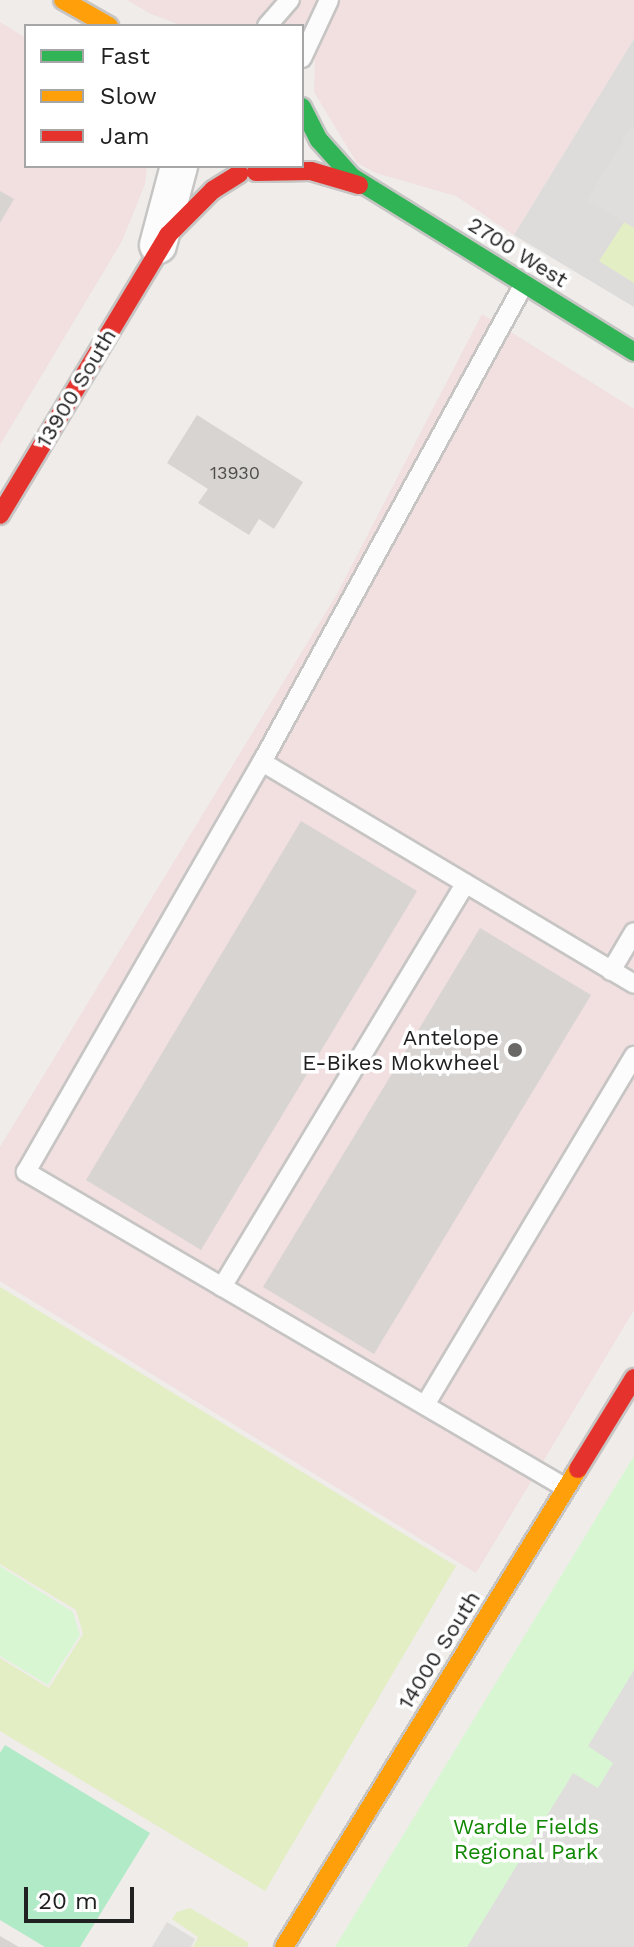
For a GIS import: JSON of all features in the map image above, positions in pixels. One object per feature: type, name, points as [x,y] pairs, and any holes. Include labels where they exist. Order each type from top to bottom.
[{"type":"street","points":[[63,0],[105,24]]},
{"type":"street","name":"2700 West","points":[[304,110],[331,157],[376,193],[634,352]]},
{"type":"street","name":"13900 South","points":[[151,261],[164,230],[179,168]]},
{"type":"street","name":"2700 West","points":[[226,168],[311,171],[376,193]]},
{"type":"street","name":"13900 South","points":[[0,515],[151,261],[189,211],[255,171]]},
{"type":"street","name":"14000 South","points":[[284,1947],[634,1378]]},
{"type":"lane","points":[[269,24],[290,0]]},
{"type":"lane","points":[[304,54],[329,0]]},
{"type":"lane","points":[[524,284],[262,762],[26,1172],[566,1488]]},
{"type":"lane","points":[[262,762],[634,984]]},
{"type":"lane","points":[[222,1287],[465,884]]},
{"type":"lane","points":[[611,971],[634,932]]},
{"type":"lane","points":[[425,1405],[634,1056]]},
{"type":"shaded area","points":[[127,0],[634,0],[634,39],[514,235],[456,196],[376,173],[357,163],[314,92],[315,61],[304,55],[304,24],[178,24]]},
{"type":"shaded area","points":[[0,22],[24,37],[24,168],[147,168],[145,184],[122,241],[0,445]]},
{"type":"shaded area","points":[[634,39],[634,307],[514,235]]},
{"type":"shaded area","points":[[634,123],[634,228],[587,200]]},
{"type":"shaded area","points":[[482,314],[634,409],[634,1310],[476,1573],[0,1281],[0,1147],[337,594]]},
{"type":"shaded area","points":[[634,1670],[634,1947],[467,1947],[573,1773],[598,1788],[613,1763],[588,1746]]},
{"type":"shaded area","points":[[167,1922],[195,1939],[191,1947],[152,1947]]},
{"type":"green space","points":[[634,207],[634,283],[599,261]]},
{"type":"green space","points":[[0,1287],[456,1566],[265,1891],[0,1731],[0,1658],[49,1688],[83,1634],[76,1610],[0,1564]]},
{"type":"green space","name":"Wardle Fields Regional Park","points":[[634,1456],[634,1947],[335,1947]]},
{"type":"green space","points":[[0,1566],[73,1612],[80,1635],[48,1685],[0,1656]]},
{"type":"green space","points":[[5,1745],[150,1833],[80,1947],[45,1947],[0,1920],[0,1753]]},
{"type":"green space","points":[[190,1908],[249,1943],[247,1947],[193,1947],[198,1937],[172,1919],[177,1912]]},
{"type":"building","points":[[0,191],[14,199],[0,223]]},
{"type":"building","points":[[197,415],[303,482],[274,529],[259,519],[249,535],[198,503],[208,489],[167,463]]},
{"type":"building","points":[[301,821],[417,891],[201,1250],[86,1180]]},
{"type":"building","points":[[480,928],[591,995],[374,1354],[263,1287]]},
{"type":"building","points":[[0,1936],[19,1947],[0,1947]]},
{"type":"traffic: fast","points":[[304,111],[319,140],[352,177],[634,352]]},
{"type":"traffic: slow","points":[[63,0],[105,24]]},
{"type":"traffic: slow","points":[[284,1947],[578,1469]]},
{"type":"traffic: jam","points":[[256,172],[311,171],[359,185]]},
{"type":"traffic: jam","points":[[0,515],[168,235],[213,190],[239,174]]},
{"type":"traffic: jam","points":[[578,1469],[634,1378]]},
{"type":"place","name":"Antelope E-Bikes Mokwheel","points":[[515,1050]]}]
